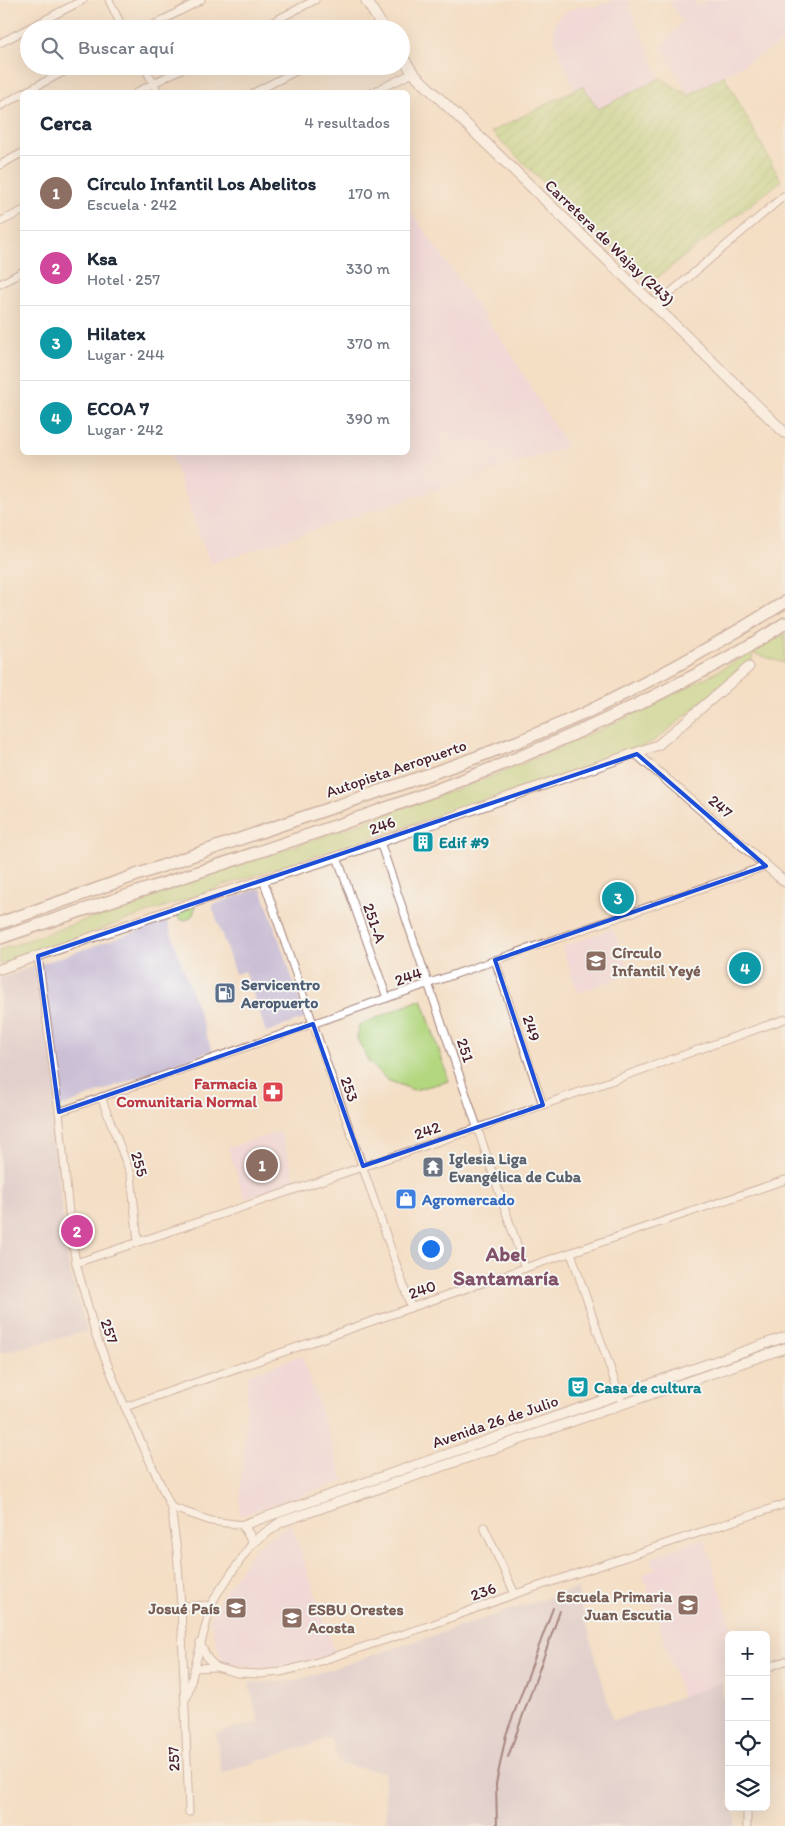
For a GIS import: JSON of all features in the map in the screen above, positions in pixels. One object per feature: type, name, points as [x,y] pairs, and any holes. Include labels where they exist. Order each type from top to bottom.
[{"type":"highway","name":"Autopista Aeropuerto","points":[[0,923],[429,775],[515,743],[653,680],[744,628],[785,602]]},
{"type":"highway","name":"Autopista Aeropuerto","points":[[0,938],[326,829],[515,760],[592,727],[659,694],[711,667],[785,623]]},
{"type":"main road","points":[[366,0],[377,20]]},
{"type":"main road","name":"Carretera de Wajay (243)","points":[[410,68],[785,433]]},
{"type":"street","points":[[44,20],[83,0]]},
{"type":"street","points":[[109,0],[119,20]]},
{"type":"street","points":[[163,20],[201,0]]},
{"type":"street","points":[[277,20],[315,0]]},
{"type":"street","points":[[0,43],[20,33]]},
{"type":"street","points":[[30,90],[58,75]]},
{"type":"street","points":[[148,75],[157,90]]},
{"type":"street","points":[[140,90],[170,75]]},
{"type":"street","points":[[258,90],[288,75]]},
{"type":"street","points":[[377,90],[409,75]]},
{"type":"street","points":[[0,106],[20,95]]},
{"type":"street","points":[[0,165],[20,154]]},
{"type":"street","points":[[655,306],[785,195]]},
{"type":"street","points":[[0,222],[20,212]]},
{"type":"street","points":[[0,284],[20,273]]},
{"type":"street","name":"246","points":[[0,969],[637,754],[658,745],[749,667]]},
{"type":"street","name":"247","points":[[637,754],[785,882]]},
{"type":"street","name":"251","points":[[380,842],[526,1268]]},
{"type":"street","name":"251-A","points":[[337,856],[387,998]]},
{"type":"street","name":"244","points":[[59,1112],[766,866]]},
{"type":"street","name":"253","points":[[263,879],[412,1307]]},
{"type":"street","name":"257","points":[[38,956],[59,1112],[71,1233],[76,1263],[96,1336],[125,1407],[171,1507],[182,1606],[189,1812]]},
{"type":"street","name":"249","points":[[495,960],[543,1105]]},
{"type":"street","name":"242","points":[[76,1263],[478,1128],[785,1019]]},
{"type":"street","name":"255","points":[[101,1097],[130,1175],[138,1242]]},
{"type":"street","name":"240","points":[[125,1407],[785,1180]]},
{"type":"street","points":[[571,1253],[620,1399]]},
{"type":"street","name":"Avenida 26 de Julio","points":[[200,1643],[216,1594],[253,1542],[282,1522],[459,1455],[620,1399],[785,1337]]},
{"type":"street","name":"Avenida 26 de Julio","points":[[620,1399],[785,1348]]},
{"type":"street","name":"Avenida 26 de Julio","points":[[171,1507],[211,1521],[243,1525],[459,1455]]},
{"type":"street","name":"236","points":[[195,1668],[216,1667],[237,1673],[260,1674],[280,1672],[305,1666],[785,1504]]},
{"type":"street","points":[[243,1525],[253,1542]]},
{"type":"street","points":[[484,1527],[515,1594]]},
{"type":"street","points":[[182,1606],[211,1605]]},
{"type":"street","points":[[200,1643],[208,1659],[216,1667]]},
{"type":"street","name":"257","points":[[185,1705],[200,1643]]},
{"type":"street","points":[[770,1667],[785,1661]]},
{"type":"street","points":[[747,1811],[747,1826]]},
{"type":"highlighted area","points":[[637,754],[766,866],[495,960],[543,1105],[363,1166],[313,1024],[59,1112],[38,956]]},
{"type":"shaded area","points":[[615,0],[629,0],[629,6],[660,78],[598,109],[583,87],[575,90],[554,40],[555,24],[565,12],[585,5],[592,8]]},
{"type":"shaded area","points":[[673,0],[694,0],[697,6],[707,0],[785,0],[785,41],[689,95],[661,47],[683,22],[670,2]]},
{"type":"shaded area","points":[[410,210],[511,354],[567,447],[210,563],[171,455],[410,455]]},
{"type":"shaded area","points":[[261,888],[306,1018],[266,1032],[245,971],[235,974],[212,905]]},
{"type":"shaded area","points":[[167,921],[212,1051],[143,1075],[51,1111],[69,1269],[87,1331],[0,1353],[0,978]]},
{"type":"shaded area","name":"Círculo Infantil Yeyé","points":[[613,928],[630,974],[578,993],[562,947]]},
{"type":"shaded area","points":[[280,1131],[296,1181],[245,1198],[228,1148]]},
{"type":"shaded area","points":[[302,1355],[344,1481],[239,1516],[248,1375]]},
{"type":"shaded area","name":"ESBU Orestes Acosta","points":[[291,1524],[335,1652],[298,1665],[279,1668],[223,1664],[209,1619],[221,1597],[256,1547]]},
{"type":"shaded area","name":"Escuela Primaria Juan Escutia","points":[[704,1538],[733,1631],[725,1631],[725,1673],[723,1674],[722,1682],[682,1697],[643,1574],[655,1570],[650,1558]]},
{"type":"shaded area","points":[[577,1588],[613,1721],[722,1682],[725,1711],[725,1811],[734,1811],[736,1826],[387,1826],[384,1772],[339,1764],[331,1738],[221,1773],[216,1733],[259,1722],[249,1683],[295,1681]]},
{"type":"green space","points":[[724,75],[781,181],[650,283],[491,132],[583,86],[598,109],[660,78],[689,95]]},
{"type":"green space","points":[[785,633],[785,663],[752,653],[752,661],[657,739],[640,748],[509,793],[231,883],[0,965],[0,950],[488,778],[526,762],[602,729],[676,693]]},
{"type":"green space","points":[[195,906],[194,912],[188,919],[179,919],[176,912]]},
{"type":"green space","points":[[422,999],[449,1081],[414,1090],[387,1080],[369,1062],[357,1038],[359,1025]]},
{"type":"railway","points":[[497,1826],[496,1784],[506,1735],[553,1608]]},
{"type":"railway","points":[[508,1757],[560,1611]]},
{"type":"place","name":"Edif #9","points":[[423,842]]},
{"type":"place","name":"Hilatex","points":[[618,898]]},
{"type":"place","name":"Círculo Infantil Yeyé","points":[[596,961]]},
{"type":"place","name":"ECOA 7","points":[[745,968]]},
{"type":"place","name":"Servicentro Aeropuerto","points":[[225,993]]},
{"type":"place","name":"Farmacia Comunitaria Normal","points":[[273,1092]]},
{"type":"place","name":"Círculo Infantil Los Abelitos","points":[[262,1165]]},
{"type":"place","name":"Iglesia Liga Evangélica de Cuba","points":[[433,1167]]},
{"type":"place","name":"Agromercado","points":[[406,1199]]},
{"type":"place","name":"Ksa","points":[[77,1231]]},
{"type":"place","name":"Casa de cultura","points":[[578,1387]]},
{"type":"place","name":"Escuela Primaria Juan Escutia","points":[[688,1605]]},
{"type":"place","name":"Josué País","points":[[236,1608]]},
{"type":"place","name":"ESBU Orestes Acosta","points":[[292,1618]]},
{"type":"district","name":"Abel Santamaría","points":[[506,1266]]}]
